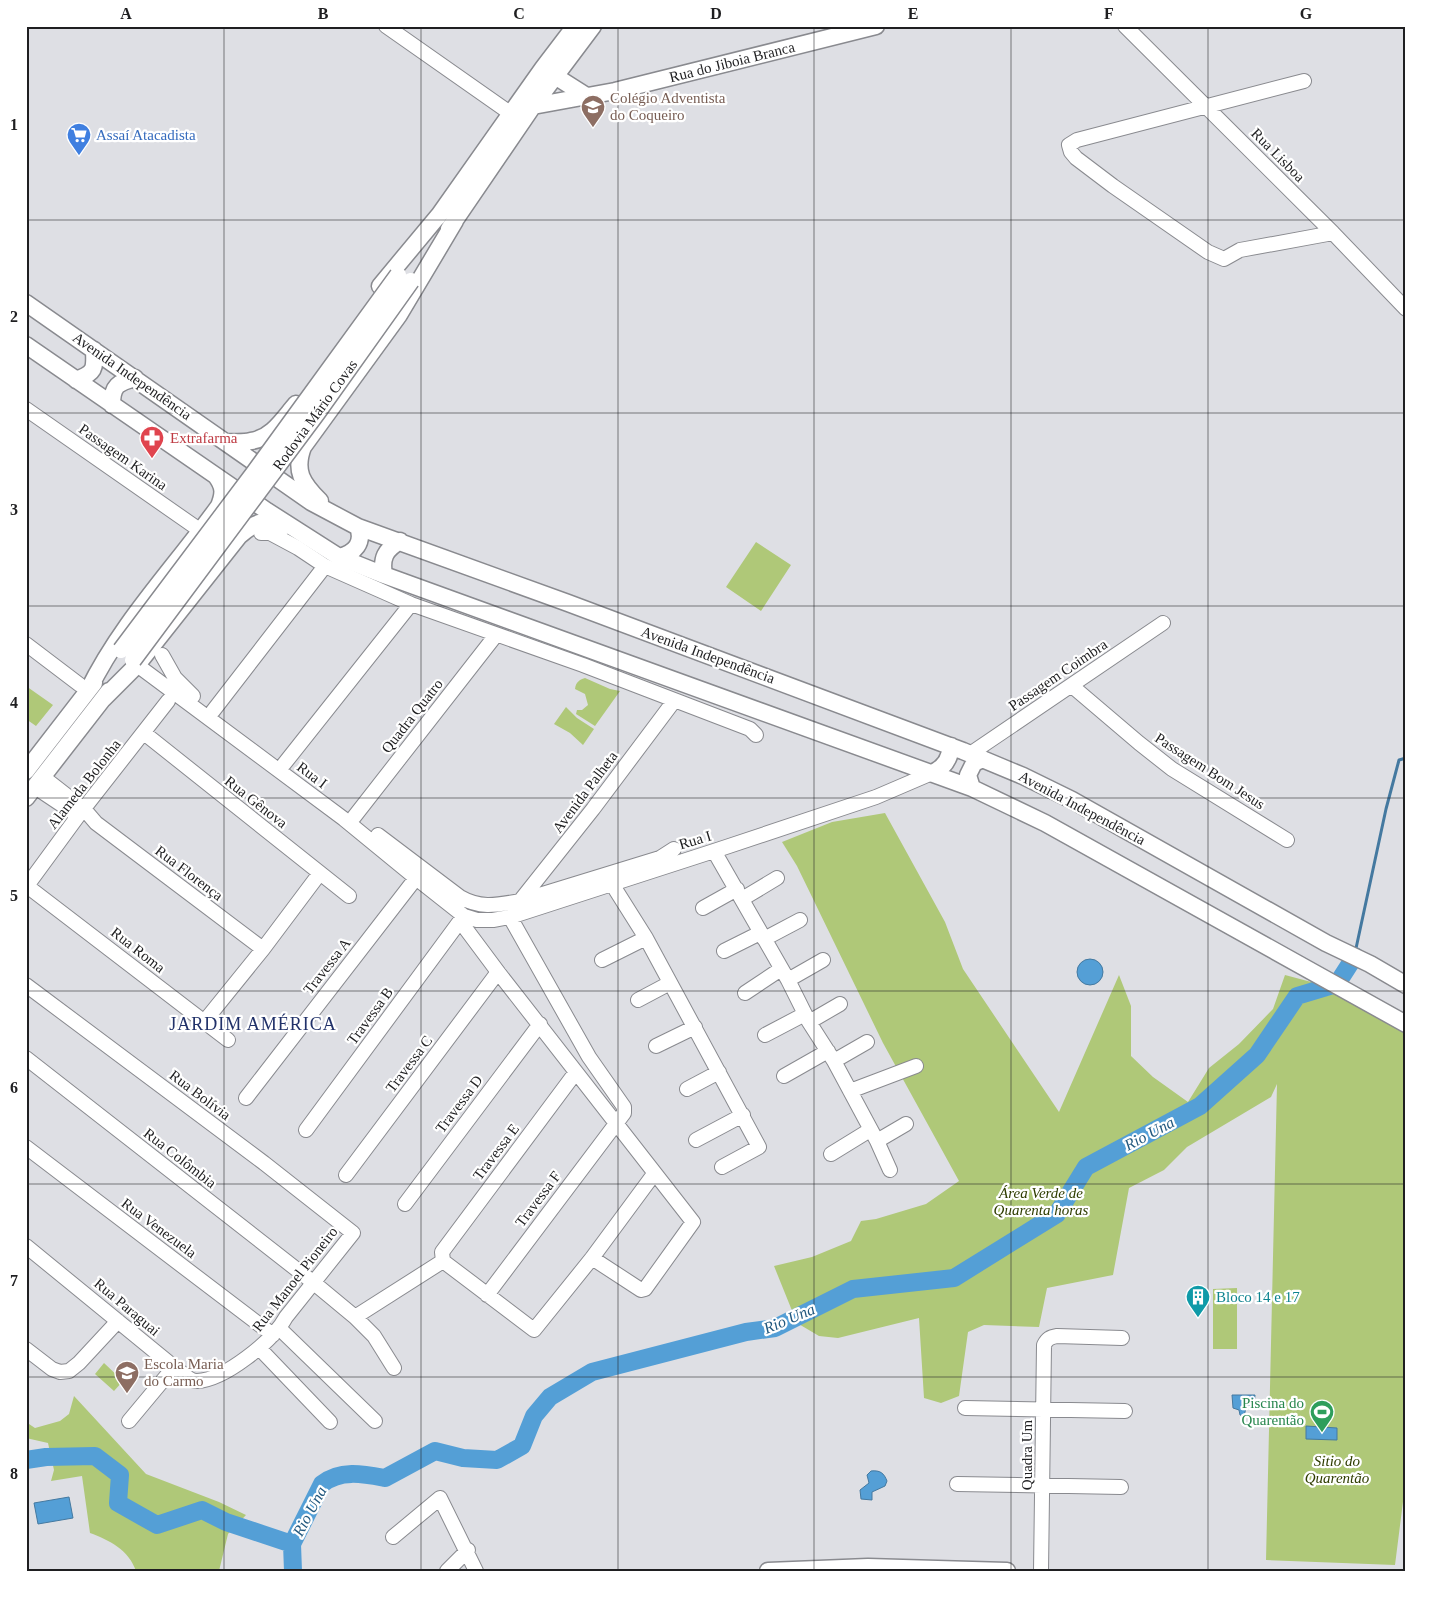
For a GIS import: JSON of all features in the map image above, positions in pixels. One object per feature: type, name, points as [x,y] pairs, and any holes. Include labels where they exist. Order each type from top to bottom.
[{"type":"main road","name":"Rodovia Mário Covas","points":[[35,787],[103,699],[130,658],[317,414],[404,278],[549,72],[576,26]]},
{"type":"main road","name":"Rodovia Mário Covas","points":[[549,72],[593,26]]},
{"type":"main road","name":"Rua do Jiboia Branca","points":[[527,103],[588,97],[876,26]]},
{"type":"main road","points":[[549,72],[588,97]]},
{"type":"main road","points":[[226,442],[251,441],[265,436],[274,430],[297,402],[391,271],[449,215]]},
{"type":"main road","points":[[336,516],[305,484],[299,471],[299,459],[303,447],[399,315],[449,215]]},
{"type":"main road","name":"Avenida Independência","points":[[26,303],[311,502],[358,527],[977,756],[1072,800],[1326,943],[1370,964],[1406,985]]},
{"type":"main road","name":"Avenida Independência","points":[[26,345],[267,511],[340,557],[384,575],[972,788],[1045,823],[1406,1024]]},
{"type":"main road","points":[[76,380],[87,376],[92,371],[95,364],[94,350]]},
{"type":"main road","points":[[112,405],[112,395],[116,386],[135,378]]},
{"type":"main road","points":[[84,688],[151,593],[219,506],[224,495],[222,485],[214,474]]},
{"type":"main road","points":[[130,658],[248,528],[260,522],[273,522],[315,542]]},
{"type":"main road","points":[[340,557],[348,554],[358,546],[360,540],[358,527]]},
{"type":"main road","points":[[384,575],[382,566],[386,551],[400,541]]},
{"type":"main road","name":"Rodovia Mário Covas","points":[[26,771],[84,688],[130,658]]},
{"type":"main road","points":[[932,773],[946,763],[951,746]]},
{"type":"main road","points":[[972,788],[968,774],[977,756]]},
{"type":"main road","points":[[768,1571],[868,1567],[1007,1571]]},
{"type":"street","points":[[386,26],[517,118]]},
{"type":"street","name":"Rua Lisboa","points":[[1125,26],[1333,233],[1406,309]]},
{"type":"street","points":[[1304,81],[1077,140],[1069,145],[1069,149],[1076,158],[1112,186],[1208,252],[1224,259],[1240,250],[1333,233]]},
{"type":"street","name":"Passagem Karina","points":[[26,409],[201,531]]},
{"type":"street","points":[[260,533],[270,532],[325,566],[411,604],[583,665],[750,729],[756,735]]},
{"type":"street","points":[[213,712],[325,566]]},
{"type":"street","points":[[284,764],[411,604]]},
{"type":"street","name":"Passagem Coimbra","points":[[977,756],[1072,686],[1163,624]]},
{"type":"street","name":"Quadra Quatro","points":[[354,817],[496,635]]},
{"type":"street","points":[[26,644],[84,688]]},
{"type":"street","points":[[162,655],[181,685],[213,712],[425,872],[471,903],[496,905],[520,901],[660,858],[674,849]]},
{"type":"street","name":"Rua I","points":[[130,658],[344,819],[462,918],[498,972],[693,1222],[646,1289],[641,1290],[592,1258]]},
{"type":"street","name":"Passagem Bom Jesus","points":[[1072,686],[1172,769],[1287,840]]},
{"type":"street","name":"Alameda Bolonha","points":[[27,886],[168,701]]},
{"type":"street","name":"Avenida Palheta","points":[[520,901],[593,809],[674,701]]},
{"type":"street","name":"Rua Gênova","points":[[144,734],[349,896]]},
{"type":"street","name":"Rua I","points":[[462,918],[485,920],[510,917],[876,797],[932,773]]},
{"type":"street","name":"Rua Florença","points":[[35,787],[96,823],[263,949]]},
{"type":"street","points":[[714,851],[785,974],[807,1018],[831,1056],[890,1170]]},
{"type":"street","points":[[204,1022],[263,949],[320,873]]},
{"type":"street","name":"Travessa A","points":[[246,1098],[416,878]]},
{"type":"street","points":[[703,908],[777,878]]},
{"type":"street","points":[[612,884],[646,938],[759,1147],[722,1167]]},
{"type":"street","name":"Rua Roma","points":[[27,886],[228,1040]]},
{"type":"street","points":[[510,917],[589,1057],[624,1107],[624,1112],[615,1124]]},
{"type":"street","name":"Travessa B","points":[[306,1130],[462,918]]},
{"type":"street","points":[[724,951],[800,920]]},
{"type":"street","points":[[602,960],[646,938]]},
{"type":"street","points":[[745,993],[785,974],[823,960]]},
{"type":"street","name":"Travessa C","points":[[346,1175],[498,972]]},
{"type":"street","points":[[638,1000],[670,983]]},
{"type":"street","name":"Rua Bolívia","points":[[26,985],[264,1163],[353,1233]]},
{"type":"street","points":[[765,1035],[840,1004]]},
{"type":"street","name":"Travessa D","points":[[405,1204],[540,1024]]},
{"type":"street","points":[[656,1046],[695,1027]]},
{"type":"street","points":[[784,1076],[867,1042]]},
{"type":"street","name":"Rua Colômbia","points":[[26,1058],[355,1317],[374,1336],[394,1368]]},
{"type":"street","points":[[853,1097],[916,1066]]},
{"type":"street","name":"Travessa E","points":[[442,1256],[576,1072]]},
{"type":"street","points":[[687,1089],[719,1072]]},
{"type":"street","points":[[853,1097],[888,1082]]},
{"type":"street","points":[[696,1140],[742,1115]]},
{"type":"street","name":"Travessa F","points":[[487,1294],[615,1124]]},
{"type":"street","points":[[831,1154],[906,1124]]},
{"type":"street","name":"Rua Venezuela","points":[[26,1147],[276,1332],[375,1420]]},
{"type":"street","points":[[355,1317],[442,1256],[534,1330],[592,1258],[654,1174]]},
{"type":"street","name":"Rua Manoel Pioneiro","points":[[212,1377],[219,1375],[260,1349],[276,1332],[353,1233]]},
{"type":"street","name":"Rua Paraguai","points":[[26,1246],[174,1367],[194,1380],[212,1377]]},
{"type":"street","points":[[26,1349],[52,1369],[60,1372],[69,1371],[79,1363],[118,1321]]},
{"type":"street","name":"Quadra Um","points":[[1041,1571],[1044,1346],[1051,1337],[1057,1336],[1122,1338]]},
{"type":"street","points":[[260,1349],[330,1422]]},
{"type":"street","points":[[129,1421],[174,1367]]},
{"type":"street","points":[[965,1408],[1125,1410]]},
{"type":"street","points":[[956,1484],[1121,1487]]},
{"type":"street","points":[[393,1537],[440,1498],[468,1550],[476,1571]]},
{"type":"street","points":[[447,1571],[468,1550]]},
{"type":"green space","points":[[756,542],[791,565],[761,611],[726,587]]},
{"type":"green space","points":[[585,678],[610,689],[620,691],[595,726],[576,714],[577,710],[582,710],[588,705],[585,694],[575,689],[578,682]]},
{"type":"green space","points":[[26,686],[53,705],[36,726],[26,719]]},
{"type":"green space","points":[[566,707],[577,718],[594,729],[583,745],[570,733],[554,724]]},
{"type":"green space","points":[[885,813],[945,922],[963,969],[1059,1112],[1119,975],[1131,1006],[1131,1056],[1153,1077],[1188,1102],[1209,1068],[1239,1044],[1273,1009],[1285,975],[1315,983],[1309,1000],[1334,994],[1406,1034],[1406,1478],[1395,1565],[1266,1560],[1277,1084],[1271,1097],[1187,1147],[1164,1170],[1129,1188],[1113,1275],[1047,1288],[1039,1327],[984,1325],[968,1332],[959,1396],[941,1403],[924,1398],[919,1318],[838,1338],[819,1336],[797,1323],[774,1266],[812,1257],[851,1241],[861,1221],[876,1219],[926,1204],[959,1181],[883,1043],[797,866],[782,842],[832,822]]},
{"type":"green space","points":[[1237,1288],[1237,1349],[1213,1349],[1213,1289]]},
{"type":"green space","points":[[104,1363],[123,1381],[114,1391],[95,1374]]},
{"type":"green space","points":[[74,1396],[146,1474],[219,1502],[246,1515],[228,1534],[219,1571],[136,1571],[129,1557],[118,1547],[90,1533],[82,1476],[51,1481],[54,1470],[48,1443],[26,1438],[26,1422],[35,1428],[60,1421],[69,1414]]},
{"type":"water","points":[[1090,959],[1099,963],[1103,972],[1099,981],[1090,985],[1081,981],[1077,972],[1081,963]]},
{"type":"water","points":[[1232,1395],[1255,1395],[1254,1406],[1243,1405],[1246,1408],[1244,1416],[1240,1415],[1239,1410],[1233,1408]]},
{"type":"water","name":"Piscina do Quarentão","points":[[1306,1426],[1337,1428],[1337,1440],[1306,1439]]},
{"type":"water","points":[[871,1471],[881,1473],[887,1481],[885,1486],[872,1492],[872,1500],[861,1499],[860,1490],[869,1483],[867,1475]]},
{"type":"water","points":[[69,1497],[73,1518],[38,1524],[34,1503]]},
{"type":"waterway","name":"Rio Una","points":[[1355,953],[1386,809],[1399,760],[1406,758]]},
{"type":"waterway","name":"Rio Una","points":[[26,1460],[46,1457],[95,1456],[120,1475],[118,1503],[157,1525],[202,1510],[226,1522],[292,1544],[322,1484],[329,1479],[344,1474],[385,1478],[435,1451],[463,1458],[497,1460],[522,1446],[534,1416],[550,1397],[592,1372],[746,1332],[775,1328],[853,1289],[954,1278],[1057,1214],[1086,1167],[1200,1106],[1257,1055],[1297,996],[1337,984],[1355,956]]},
{"type":"waterway","points":[[292,1544],[293,1571]]},
{"type":"place","name":"Colégio Adventista do Coqueiro","points":[[593,128]]},
{"type":"place","name":"Assaí Atacadista","points":[[79,156]]},
{"type":"place","name":"Extrafarma","points":[[152,459]]},
{"type":"place","name":"Bloco 14 e 17","points":[[1198,1318]]},
{"type":"place","name":"Escola Maria do Carmo","points":[[127,1394]]},
{"type":"place","name":"Piscina do Quarentão","points":[[1322,1433]]},
{"type":"district","name":"JARDIM AMÉRICA","points":[[253,1024]]},
{"type":"park label","name":"Área Verde de Quarenta horas","points":[[1041,1202]]},
{"type":"park label","name":"Sitio do Quarentão","points":[[1337,1470]]}]
